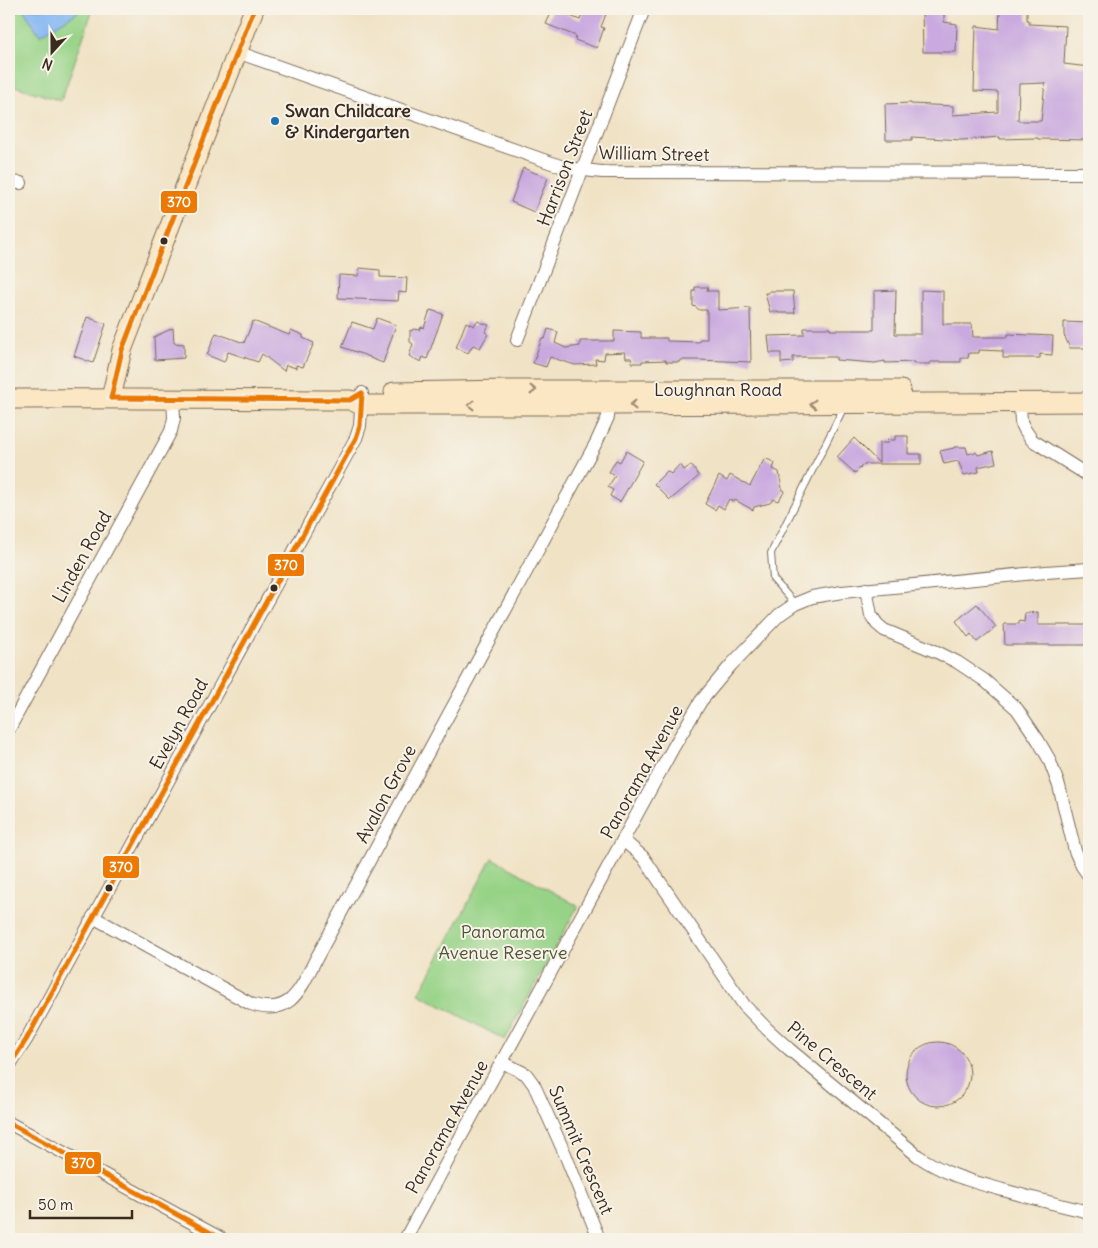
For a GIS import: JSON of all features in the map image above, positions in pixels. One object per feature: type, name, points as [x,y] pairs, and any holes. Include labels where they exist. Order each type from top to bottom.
[{"type":"main road","points":[[111,398],[122,350],[254,9]]},
{"type":"main road","name":"Loughnan Road","points":[[358,399],[508,390],[1089,390]]},
{"type":"main road","name":"Loughnan Road","points":[[9,399],[358,399],[610,405],[1089,402]]},
{"type":"street","name":"Harrison Street","points":[[517,340],[644,9]]},
{"type":"street","name":"William Street","points":[[238,52],[566,168],[602,172],[1089,173]]},
{"type":"street","name":"Linden Road","points":[[9,728],[171,431],[174,418],[173,399]]},
{"type":"street","name":"Evelyn Road","points":[[9,1066],[26,1040],[356,438],[360,426],[358,399]]},
{"type":"street","points":[[1020,402],[1021,422],[1032,440],[1089,476]]},
{"type":"street","name":"Avalon Grove","points":[[93,917],[251,1004],[277,1008],[292,999],[344,907],[597,440],[608,417],[610,405]]},
{"type":"street","name":"Panorama Avenue","points":[[405,1239],[673,748],[701,701],[731,665],[778,616],[794,604],[812,597],[842,592],[1089,569]]},
{"type":"street","points":[[866,589],[871,615],[876,624],[884,630],[957,662],[984,680],[1017,709],[1049,759],[1059,786],[1075,851],[1089,876]]},
{"type":"street","name":"Pine Crescent","points":[[624,840],[642,856],[744,1005],[790,1049],[918,1156],[931,1165],[960,1178],[1089,1212]]},
{"type":"street","name":"Summit Crescent","points":[[502,1062],[526,1074],[534,1085],[565,1154],[599,1239]]},
{"type":"street","points":[[9,1123],[222,1239]]},
{"type":"lane","points":[[794,604],[773,579],[771,553],[846,403]]},
{"type":"green space","points":[[9,9],[93,9],[61,101],[9,84]]},
{"type":"green space","name":"Panorama Avenue Reserve","points":[[492,858],[578,906],[505,1040],[419,994]]},
{"type":"water","points":[[23,9],[76,9],[78,12],[40,35]]},
{"type":"building","points":[[553,9],[580,20],[584,9],[608,9],[601,27],[604,28],[597,48],[575,40],[576,36],[546,24]]},
{"type":"building","points":[[922,9],[944,9],[944,22],[957,24],[956,52],[923,52]]},
{"type":"building","points":[[1000,9],[1027,9],[1029,24],[1066,26],[1064,64],[1089,67],[1089,140],[1000,139],[1000,137],[962,140],[912,137],[912,140],[886,140],[885,104],[911,103],[953,106],[953,115],[998,112],[998,92],[974,91],[976,26],[999,29]],"holes":[[[1045,83],[1041,121],[1018,121],[1019,84]]]},
{"type":"building","points":[[523,168],[548,178],[534,212],[511,202]]},
{"type":"building","points":[[359,268],[380,270],[380,277],[407,278],[406,293],[399,292],[398,301],[338,298],[339,275],[358,276]]},
{"type":"building","points":[[695,287],[708,287],[707,291],[718,291],[718,310],[750,308],[751,362],[680,360],[680,362],[666,362],[666,360],[632,363],[631,358],[626,358],[625,352],[605,353],[604,360],[595,359],[596,364],[575,365],[550,357],[546,367],[533,363],[542,338],[545,339],[548,329],[558,332],[555,343],[566,348],[580,346],[580,341],[614,341],[614,331],[641,332],[641,338],[667,338],[667,341],[699,342],[700,339],[707,339],[707,310],[699,310],[693,306],[693,291],[695,291]]},
{"type":"building","points":[[896,290],[895,334],[921,334],[921,290],[943,291],[943,324],[972,324],[973,337],[1008,337],[1008,334],[1053,336],[1052,355],[1040,354],[1040,358],[1003,358],[1003,351],[979,350],[979,353],[969,353],[968,358],[961,358],[961,362],[914,364],[914,362],[885,363],[885,361],[875,363],[836,360],[836,357],[793,357],[793,362],[781,363],[781,353],[770,353],[768,336],[804,335],[804,328],[874,330],[874,291]]},
{"type":"building","points":[[769,291],[793,291],[795,313],[770,312],[765,293],[769,293]]},
{"type":"building","points":[[430,310],[443,314],[427,359],[423,357],[421,362],[409,356],[413,344],[410,342],[410,330],[424,328]]},
{"type":"building","points":[[87,317],[106,324],[93,363],[74,356]]},
{"type":"building","points":[[377,318],[396,325],[383,363],[342,347],[352,322],[373,329]]},
{"type":"building","points":[[253,321],[289,335],[291,330],[303,335],[303,338],[314,343],[303,367],[296,365],[296,368],[286,365],[284,371],[262,354],[258,362],[228,352],[224,362],[207,355],[216,333],[244,343]]},
{"type":"building","points":[[477,321],[489,325],[485,332],[488,334],[480,348],[473,345],[468,353],[456,348],[466,322],[474,326]]},
{"type":"building","points":[[1064,322],[1089,323],[1089,348],[1070,348],[1064,335]]},
{"type":"building","points":[[173,328],[174,343],[184,344],[184,358],[155,360],[154,337]]},
{"type":"building","points":[[895,436],[908,436],[908,454],[921,454],[921,464],[864,464],[855,473],[837,457],[854,438],[879,463],[879,443],[888,443],[887,440],[895,440]]},
{"type":"building","points":[[954,447],[966,447],[968,454],[976,452],[978,455],[993,451],[996,463],[978,467],[979,472],[964,475],[958,461],[944,464],[940,451]]},
{"type":"building","points":[[626,451],[643,461],[620,502],[610,496],[613,490],[608,487],[615,476],[609,472],[616,460],[620,462]]},
{"type":"building","points":[[765,458],[775,463],[773,469],[779,472],[782,489],[785,491],[778,501],[773,499],[770,503],[754,507],[753,510],[735,500],[734,502],[729,499],[724,509],[718,505],[715,510],[705,504],[719,476],[727,481],[730,475],[750,486]]},
{"type":"building","points":[[680,464],[684,470],[691,465],[699,476],[670,500],[654,484],[667,471],[671,474]]},
{"type":"building","points":[[977,604],[996,627],[977,642],[971,634],[968,637],[956,621]]},
{"type":"building","points":[[1038,612],[1038,625],[1089,625],[1089,645],[1005,645],[1004,624],[1019,624],[1019,621],[1024,622],[1025,613]]},
{"type":"building","points":[[938,1042],[956,1048],[964,1056],[970,1074],[964,1092],[956,1100],[938,1106],[920,1100],[912,1092],[906,1074],[912,1056],[920,1048]]},
{"type":"transit line","name":"370","points":[[111,398],[122,350],[254,9]]},
{"type":"transit line","name":"370","points":[[111,398],[350,400],[362,393]]},
{"type":"transit line","name":"370","points":[[9,1066],[26,1040],[356,438],[360,426],[362,393]]},
{"type":"transit line","name":"370","points":[[9,1123],[222,1239]]},
{"type":"place","name":"Swan Childcare & Kindergarten","points":[[275,121]]}]
